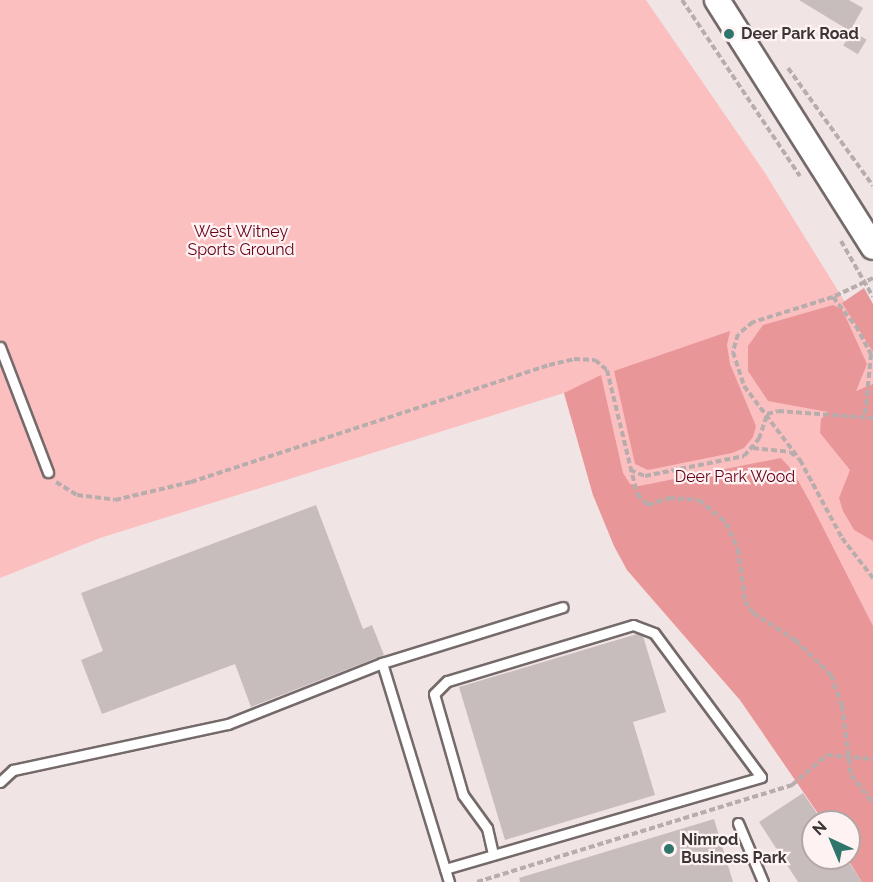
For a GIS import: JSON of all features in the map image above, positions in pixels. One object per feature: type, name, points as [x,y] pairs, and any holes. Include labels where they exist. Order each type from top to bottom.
[{"type":"street","points":[[717,0],[873,247]]},
{"type":"lane","points":[[0,347],[48,471]]},
{"type":"lane","points":[[0,782],[13,770],[228,724],[382,663],[563,607]]},
{"type":"lane","points":[[445,869],[761,777],[654,633],[633,625],[447,681],[434,694],[463,795],[487,828],[493,854]]},
{"type":"lane","points":[[382,663],[449,882]]},
{"type":"lane","points":[[738,824],[763,882]]},
{"type":"path","points":[[682,0],[805,183]]},
{"type":"path","points":[[785,65],[873,186]]},
{"type":"path","points":[[836,230],[873,297]]},
{"type":"path","points":[[873,278],[833,297],[753,322],[734,342],[738,372],[800,460],[842,538],[873,578]]},
{"type":"path","points":[[833,297],[856,326],[871,354],[865,416]]},
{"type":"path","points":[[48,471],[61,488],[116,500],[191,482],[549,365],[574,359],[595,360],[607,370],[633,482],[648,505],[669,498],[699,500],[726,523],[738,549],[746,601],[753,612],[795,639],[831,675],[842,705],[851,776],[873,803]]},
{"type":"path","points":[[767,414],[873,418]]},
{"type":"path","points":[[753,448],[767,414]]},
{"type":"path","points":[[633,482],[645,476],[731,460],[753,448],[790,452],[800,460]]},
{"type":"path","points":[[630,470],[645,476]]},
{"type":"path","points":[[477,882],[792,785],[827,756],[847,755],[873,759]]},
{"type":"green space","name":"West Witney Sports Ground","points":[[0,0],[646,0],[765,173],[873,347],[873,882],[862,882],[854,870],[861,870],[861,810],[816,810],[740,700],[627,570],[593,495],[564,393],[100,538],[0,578]]},
{"type":"green space","points":[[864,288],[873,304],[873,352],[842,303]]},
{"type":"green space","points":[[833,305],[842,309],[867,364],[856,391],[873,384],[873,541],[854,530],[843,511],[839,498],[850,470],[820,433],[821,419],[828,412],[768,401],[748,371],[748,346],[763,325]]},
{"type":"green space","points":[[730,331],[727,345],[730,364],[756,426],[753,437],[744,448],[732,453],[648,470],[635,464],[614,371]]},
{"type":"green space","name":"Deer Park Wood","points":[[601,375],[623,473],[630,484],[639,486],[781,458],[792,470],[873,626],[873,882],[862,882],[854,870],[861,870],[861,810],[816,810],[740,700],[627,570],[614,546],[593,495],[564,393]]},
{"type":"building","points":[[799,0],[849,0],[863,8],[850,31]]},
{"type":"building","points":[[852,31],[867,40],[858,54],[843,46]]},
{"type":"building","points":[[316,505],[363,629],[372,625],[384,655],[251,707],[235,664],[102,714],[81,660],[103,651],[81,593]]},
{"type":"building","points":[[637,634],[643,636],[666,712],[633,722],[655,795],[505,840],[459,687]]},
{"type":"building","points":[[803,793],[815,810],[801,810],[801,870],[854,870],[862,882],[798,882],[759,822]]},
{"type":"building","name":"Nimrod Business Park","points":[[714,819],[733,882],[520,882],[519,878]]},
{"type":"place","name":"Deer Park Road","points":[[729,34]]},
{"type":"place","name":"Nimrod Business Park","points":[[669,849]]}]
